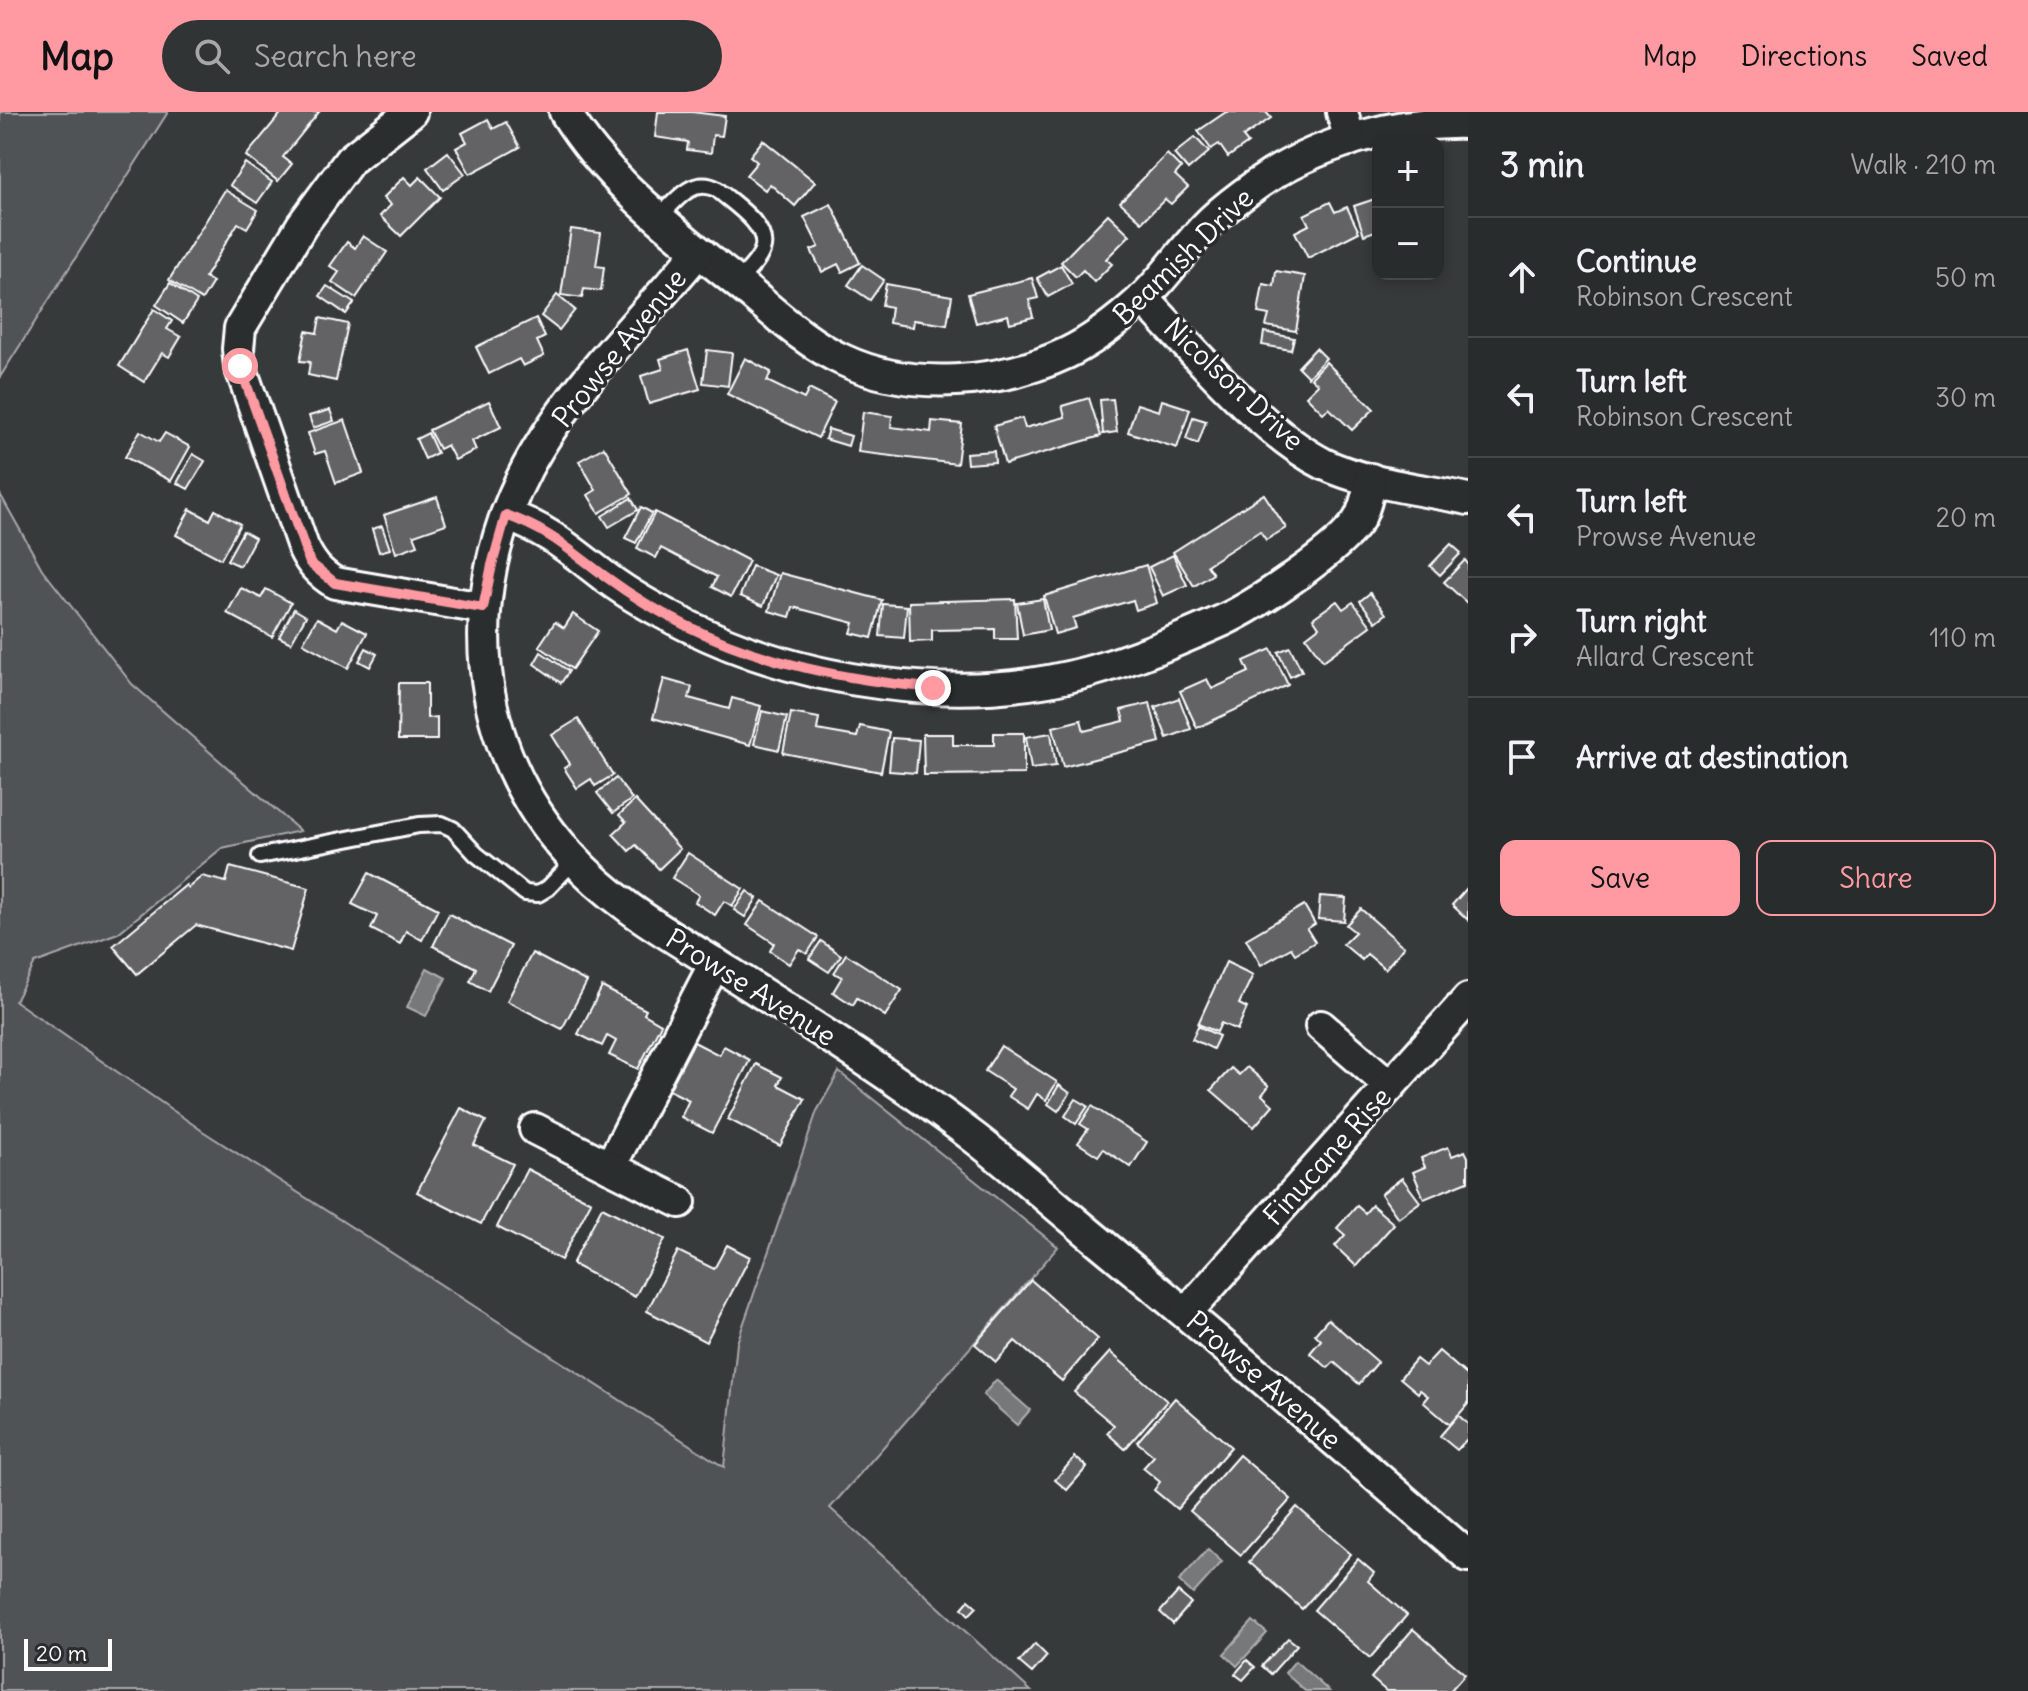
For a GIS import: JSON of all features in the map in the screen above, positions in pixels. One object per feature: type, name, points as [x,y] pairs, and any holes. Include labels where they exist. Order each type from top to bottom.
[{"type":"street","points":[[411,112],[350,160],[302,225],[240,328],[240,366],[303,547],[310,563],[322,575],[335,583],[353,587],[483,608]]},
{"type":"street","name":"Beamish Drive","points":[[565,112],[598,160],[627,190],[801,335],[844,361],[891,376],[937,380],[979,378],[1031,367],[1067,352],[1103,331],[1143,298],[1212,219],[1258,184],[1304,157],[1346,126],[1403,127],[1468,123]]},
{"type":"street","name":"Prowse Avenue","points":[[698,252],[575,396],[527,469],[506,515],[483,608],[484,654],[497,727],[525,794],[575,860],[638,916],[847,1047],[976,1139],[1186,1313],[1468,1556]]},
{"type":"street","name":"Nicolson Drive","points":[[1143,298],[1284,438],[1326,464],[1371,479],[1468,499]]},
{"type":"street","points":[[506,515],[555,537],[610,580],[686,626],[774,661],[873,682],[933,688],[1014,685],[1085,673],[1161,649],[1240,612],[1303,569],[1344,536],[1357,522],[1366,504],[1371,479]]},
{"type":"street","points":[[610,1167],[715,963]]},
{"type":"street","name":"Finucane Rise","points":[[1186,1313],[1468,999]]},
{"type":"street","points":[[1321,1026],[1390,1086]]},
{"type":"street","points":[[535,1129],[680,1202]]},
{"type":"lane","points":[[659,218],[692,187],[711,186],[718,190],[757,225],[763,236],[760,254],[737,282]]},
{"type":"lane","points":[[260,856],[419,825],[442,824],[453,829],[476,854],[525,893],[538,894],[575,860]]},
{"type":"shaded area","points":[[0,112],[168,112],[0,377]]},
{"type":"shaded area","points":[[0,494],[42,569],[132,684],[300,831],[222,848],[118,933],[35,963],[15,1001],[204,1132],[724,1467],[737,1343],[817,1111],[839,1072],[1058,1247],[830,1508],[1031,1691],[0,1691]]},
{"type":"shaded area","points":[[427,968],[446,978],[426,1016],[407,1007]]},
{"type":"shaded area","points":[[996,1380],[1030,1410],[1017,1425],[983,1395]]},
{"type":"shaded area","points":[[1208,1549],[1222,1562],[1193,1594],[1179,1581]]},
{"type":"shaded area","points":[[1253,1621],[1267,1633],[1237,1666],[1224,1654]]},
{"type":"shaded area","points":[[1295,1661],[1329,1691],[1305,1691],[1285,1673]]},
{"type":"building","points":[[282,112],[319,112],[283,157],[292,164],[278,181],[246,156]]},
{"type":"building","points":[[658,112],[725,116],[722,136],[713,135],[711,153],[687,150],[688,142],[655,137]]},
{"type":"building","points":[[1226,112],[1266,112],[1271,118],[1243,137],[1248,143],[1228,157],[1219,144],[1211,149],[1198,131]]},
{"type":"building","points":[[488,119],[493,129],[506,122],[520,147],[470,174],[456,148],[467,142],[462,133]]},
{"type":"building","points":[[1195,137],[1209,152],[1188,170],[1174,154]]},
{"type":"building","points":[[763,140],[815,182],[795,206],[770,184],[765,190],[746,175],[757,162],[750,156]]},
{"type":"building","points":[[448,152],[465,174],[443,190],[427,168]]},
{"type":"building","points":[[1167,154],[1181,168],[1175,175],[1188,187],[1171,204],[1165,199],[1142,222],[1120,202]]},
{"type":"building","points":[[245,163],[272,182],[257,203],[230,185]]},
{"type":"building","points":[[404,177],[412,185],[420,177],[440,197],[401,236],[380,216],[391,205],[383,198]]},
{"type":"building","points":[[225,190],[258,210],[247,228],[238,223],[205,277],[213,282],[202,300],[169,280]]},
{"type":"building","points":[[1372,200],[1372,232],[1364,235],[1354,206]]},
{"type":"building","points":[[1330,202],[1335,212],[1347,207],[1359,232],[1308,258],[1295,232],[1309,225],[1304,215]]},
{"type":"building","points":[[831,204],[860,263],[842,272],[838,264],[822,272],[811,250],[819,247],[804,217]]},
{"type":"building","points":[[1108,214],[1130,235],[1106,259],[1112,264],[1094,282],[1083,270],[1076,277],[1061,262]]},
{"type":"building","points":[[571,229],[601,233],[596,266],[604,267],[601,291],[584,289],[582,298],[561,295]]},
{"type":"building","points":[[363,236],[387,252],[356,298],[332,282],[339,272],[330,266],[347,242],[355,248]]},
{"type":"building","points":[[862,265],[884,280],[870,300],[848,285]]},
{"type":"building","points":[[1061,265],[1072,284],[1048,297],[1037,278]]},
{"type":"building","points":[[1276,271],[1305,276],[1296,331],[1266,326],[1269,315],[1258,313],[1263,284],[1274,286]]},
{"type":"building","points":[[1032,278],[1038,298],[1029,300],[1033,317],[1010,323],[1008,315],[976,323],[968,294]]},
{"type":"building","points":[[170,283],[197,301],[183,323],[156,305]]},
{"type":"building","points":[[886,284],[952,296],[947,325],[914,320],[913,327],[889,323],[891,307],[882,305]]},
{"type":"building","points":[[327,286],[354,303],[346,314],[320,296]]},
{"type":"building","points":[[557,295],[575,310],[559,330],[541,316]]},
{"type":"building","points":[[154,309],[172,321],[167,329],[181,337],[169,357],[162,353],[144,382],[119,366]]},
{"type":"building","points":[[320,318],[348,324],[336,381],[308,375],[310,362],[300,361],[306,331],[317,333]]},
{"type":"building","points":[[536,318],[545,337],[537,341],[544,356],[523,366],[519,359],[489,374],[476,347]]},
{"type":"building","points":[[1264,332],[1294,338],[1291,350],[1262,345]]},
{"type":"building","points":[[1316,348],[1326,358],[1308,377],[1298,367]]},
{"type":"building","points":[[688,350],[700,389],[649,404],[641,376],[663,369],[660,359]]},
{"type":"building","points":[[707,350],[732,353],[728,386],[703,383]]},
{"type":"building","points":[[745,358],[771,372],[767,381],[804,399],[809,389],[835,402],[818,438],[727,394]]},
{"type":"building","points":[[1326,362],[1374,409],[1352,430],[1329,408],[1323,413],[1306,396],[1318,384],[1311,378]]},
{"type":"building","points":[[1089,398],[1101,436],[1005,464],[994,426],[1022,418],[1025,428],[1065,417],[1062,406]]},
{"type":"building","points":[[1113,399],[1117,432],[1103,434],[1100,400]]},
{"type":"building","points":[[1162,400],[1190,409],[1177,448],[1128,432],[1137,404],[1159,411]]},
{"type":"building","points":[[489,401],[501,427],[472,441],[476,450],[455,460],[447,445],[439,449],[429,430]]},
{"type":"building","points":[[330,410],[334,421],[313,428],[309,416]]},
{"type":"building","points":[[863,412],[892,416],[891,427],[931,432],[932,421],[962,424],[957,464],[858,452]]},
{"type":"building","points":[[1193,417],[1206,421],[1198,444],[1186,439]]},
{"type":"building","points":[[345,420],[363,473],[336,483],[325,451],[315,454],[308,433]]},
{"type":"building","points":[[828,429],[851,436],[848,446],[825,439]]},
{"type":"building","points":[[140,431],[159,442],[165,433],[190,447],[171,481],[125,457]]},
{"type":"building","points":[[428,433],[437,453],[425,459],[416,439]]},
{"type":"building","points":[[604,447],[632,494],[599,513],[588,495],[596,490],[579,461]]},
{"type":"building","points":[[994,451],[995,462],[967,464],[966,453]]},
{"type":"building","points":[[193,454],[205,461],[188,489],[177,483]]},
{"type":"building","points":[[1264,494],[1286,528],[1266,540],[1260,531],[1207,565],[1213,574],[1194,586],[1173,552]]},
{"type":"building","points":[[437,497],[446,524],[414,535],[418,545],[396,553],[384,515]]},
{"type":"building","points":[[631,498],[638,510],[609,527],[602,516]]},
{"type":"building","points":[[641,507],[652,513],[636,543],[625,538]]},
{"type":"building","points":[[190,509],[210,520],[215,510],[240,524],[221,559],[176,535]]},
{"type":"building","points":[[655,512],[749,561],[731,597],[712,587],[717,577],[661,548],[656,558],[637,548]]},
{"type":"building","points":[[382,526],[390,549],[379,552],[372,529]]},
{"type":"building","points":[[243,531],[255,538],[240,566],[227,560]]},
{"type":"building","points":[[1451,544],[1461,553],[1440,575],[1430,566]]},
{"type":"building","points":[[1173,555],[1187,585],[1163,596],[1149,567]]},
{"type":"building","points":[[1465,560],[1468,564],[1468,604],[1444,582]]},
{"type":"building","points":[[1146,565],[1157,603],[1136,610],[1133,600],[1073,618],[1076,628],[1055,634],[1044,596]]},
{"type":"building","points":[[752,566],[776,575],[763,606],[740,596]]},
{"type":"building","points":[[780,573],[882,600],[872,638],[851,633],[854,623],[793,607],[790,617],[769,611]]},
{"type":"building","points":[[241,588],[261,598],[266,589],[291,603],[272,637],[227,613]]},
{"type":"building","points":[[1370,593],[1386,614],[1376,622],[1360,601]]},
{"type":"building","points":[[1015,599],[1017,639],[995,639],[995,629],[932,630],[932,641],[910,642],[909,602]]},
{"type":"building","points":[[1043,599],[1049,630],[1023,635],[1017,603]]},
{"type":"building","points":[[1337,601],[1343,609],[1353,602],[1371,626],[1323,661],[1306,637],[1319,627],[1313,618]]},
{"type":"building","points":[[883,604],[907,606],[904,638],[880,636]]},
{"type":"building","points":[[294,609],[306,616],[291,643],[279,637]]},
{"type":"building","points":[[573,614],[598,631],[572,669],[539,646],[555,622],[564,628]]},
{"type":"building","points":[[317,618],[337,629],[342,620],[367,633],[348,668],[303,643]]},
{"type":"building","points":[[1290,647],[1302,671],[1290,677],[1278,652]]},
{"type":"building","points":[[366,648],[377,654],[370,667],[359,661]]},
{"type":"building","points":[[1271,649],[1288,685],[1197,728],[1180,691],[1207,679],[1212,689],[1249,672],[1244,661]]},
{"type":"building","points":[[541,652],[569,671],[561,683],[534,664]]},
{"type":"building","points":[[664,679],[692,687],[689,698],[729,709],[732,698],[761,706],[750,745],[653,718]]},
{"type":"building","points":[[399,683],[427,683],[427,718],[437,717],[437,740],[398,740]]},
{"type":"building","points":[[1179,698],[1191,729],[1167,738],[1155,707]]},
{"type":"building","points":[[1150,703],[1160,742],[1063,767],[1053,727],[1081,720],[1084,731],[1124,721],[1121,710]]},
{"type":"building","points":[[762,711],[787,717],[779,750],[754,744]]},
{"type":"building","points":[[791,713],[819,718],[817,730],[857,737],[860,726],[889,732],[881,772],[783,753]]},
{"type":"building","points":[[578,719],[613,775],[595,786],[591,779],[577,788],[564,768],[570,764],[552,735]]},
{"type":"building","points":[[994,733],[1024,733],[1024,774],[924,775],[923,734],[953,734],[953,745],[994,745]]},
{"type":"building","points":[[1051,733],[1056,766],[1031,769],[1026,737]]},
{"type":"building","points":[[892,738],[919,740],[916,773],[889,771]]},
{"type":"building","points":[[616,778],[632,799],[613,813],[597,793]]},
{"type":"building","points":[[635,800],[680,849],[659,869],[636,845],[629,851],[613,834],[626,822],[619,815]]},
{"type":"building","points":[[688,853],[743,889],[732,906],[724,901],[715,915],[695,902],[699,895],[672,878]]},
{"type":"building","points":[[230,867],[309,888],[291,951],[196,925],[137,974],[113,946],[186,885],[188,888],[202,876],[226,882]]},
{"type":"building","points":[[369,873],[438,909],[422,940],[406,931],[400,944],[371,929],[377,916],[352,904]]},
{"type":"building","points":[[1468,887],[1468,920],[1452,905]]},
{"type":"building","points":[[747,891],[757,898],[745,917],[734,910]]},
{"type":"building","points":[[1320,896],[1346,898],[1344,921],[1318,919]]},
{"type":"building","points":[[763,901],[818,937],[807,954],[799,949],[789,964],[770,951],[774,943],[747,925]]},
{"type":"building","points":[[1304,905],[1315,924],[1307,929],[1315,942],[1295,954],[1291,948],[1261,965],[1246,939]]},
{"type":"building","points":[[1361,909],[1404,947],[1385,969],[1367,954],[1362,960],[1343,944],[1355,932],[1346,925]]},
{"type":"building","points":[[449,914],[511,946],[488,991],[470,981],[476,968],[433,946]]},
{"type":"building","points":[[821,941],[841,955],[829,972],[809,959]]},
{"type":"building","points":[[532,953],[587,982],[562,1029],[507,1001]]},
{"type":"building","points":[[846,954],[902,990],[885,1016],[857,998],[853,1005],[833,992],[842,977],[834,973]]},
{"type":"building","points":[[1226,962],[1253,975],[1239,1004],[1247,1008],[1237,1030],[1221,1023],[1217,1032],[1198,1024]]},
{"type":"building","points":[[602,987],[646,1010],[644,1014],[661,1024],[638,1069],[609,1055],[616,1041],[607,1036],[602,1046],[578,1034]]},
{"type":"building","points":[[1198,1026],[1219,1036],[1213,1049],[1192,1039]]},
{"type":"building","points":[[694,1042],[719,1055],[724,1046],[750,1060],[712,1133],[681,1117],[689,1100],[669,1090]]},
{"type":"building","points":[[1001,1046],[1057,1082],[1046,1100],[1037,1094],[1028,1109],[1008,1096],[1013,1089],[985,1071]]},
{"type":"building","points":[[756,1064],[782,1077],[778,1085],[805,1099],[780,1146],[728,1119]]},
{"type":"building","points":[[1247,1067],[1269,1086],[1262,1095],[1273,1105],[1254,1127],[1211,1090],[1231,1068],[1239,1075]]},
{"type":"building","points":[[1059,1085],[1070,1093],[1058,1111],[1048,1104]]},
{"type":"building","points":[[1076,1099],[1088,1106],[1076,1124],[1065,1116]]},
{"type":"building","points":[[1092,1106],[1147,1142],[1131,1167],[1103,1149],[1098,1156],[1078,1143],[1088,1129],[1080,1124]]},
{"type":"building","points":[[461,1108],[486,1121],[474,1145],[513,1164],[481,1224],[417,1192]]},
{"type":"building","points":[[1448,1147],[1452,1156],[1465,1151],[1468,1181],[1424,1199],[1413,1172],[1425,1167],[1421,1158]]},
{"type":"building","points":[[527,1169],[591,1202],[561,1260],[497,1227]]},
{"type":"building","points":[[1402,1178],[1420,1202],[1398,1218],[1381,1194]]},
{"type":"building","points":[[1372,1205],[1394,1224],[1356,1266],[1335,1246],[1345,1235],[1337,1228],[1357,1206],[1365,1213]]},
{"type":"building","points":[[602,1207],[665,1239],[635,1297],[572,1264]]},
{"type":"building","points":[[727,1245],[750,1257],[706,1342],[647,1311],[678,1251],[714,1269]]},
{"type":"building","points":[[1031,1280],[1098,1339],[1062,1381],[1015,1341],[996,1362],[975,1344]]},
{"type":"building","points":[[1328,1319],[1378,1362],[1359,1384],[1334,1362],[1328,1368],[1310,1353],[1321,1340],[1315,1334]]},
{"type":"building","points":[[1439,1351],[1468,1376],[1468,1404],[1450,1425],[1423,1402],[1428,1396],[1420,1390],[1418,1393],[1400,1378],[1416,1359],[1425,1366]]},
{"type":"building","points":[[1110,1352],[1167,1401],[1125,1449],[1107,1433],[1114,1425],[1074,1392]]},
{"type":"building","points":[[1175,1398],[1231,1447],[1177,1509],[1154,1490],[1160,1482],[1143,1468],[1154,1456],[1137,1442]]},
{"type":"building","points":[[1458,1415],[1468,1424],[1468,1438],[1457,1450],[1440,1436]]},
{"type":"building","points":[[1239,1455],[1291,1499],[1241,1555],[1190,1511]]},
{"type":"building","points":[[1075,1457],[1087,1467],[1067,1490],[1055,1480]]},
{"type":"building","points":[[1297,1507],[1351,1554],[1302,1609],[1249,1562]]},
{"type":"building","points":[[1358,1559],[1374,1573],[1368,1581],[1407,1615],[1370,1658],[1314,1610]]},
{"type":"building","points":[[1178,1592],[1191,1603],[1173,1624],[1160,1612]]},
{"type":"building","points":[[969,1600],[977,1607],[969,1615],[962,1608]]},
{"type":"building","points":[[1413,1629],[1465,1674],[1450,1691],[1386,1691],[1371,1678]]},
{"type":"building","points":[[1288,1638],[1297,1645],[1271,1674],[1262,1666]]},
{"type":"building","points":[[1035,1644],[1047,1656],[1032,1673],[1019,1662]]},
{"type":"building","points":[[1247,1660],[1255,1667],[1243,1680],[1235,1674]]},
{"type":"route","points":[[240,366],[310,563],[335,583],[483,608],[506,515],[545,531],[610,580],[686,626],[774,661],[873,682],[933,688]]}]
